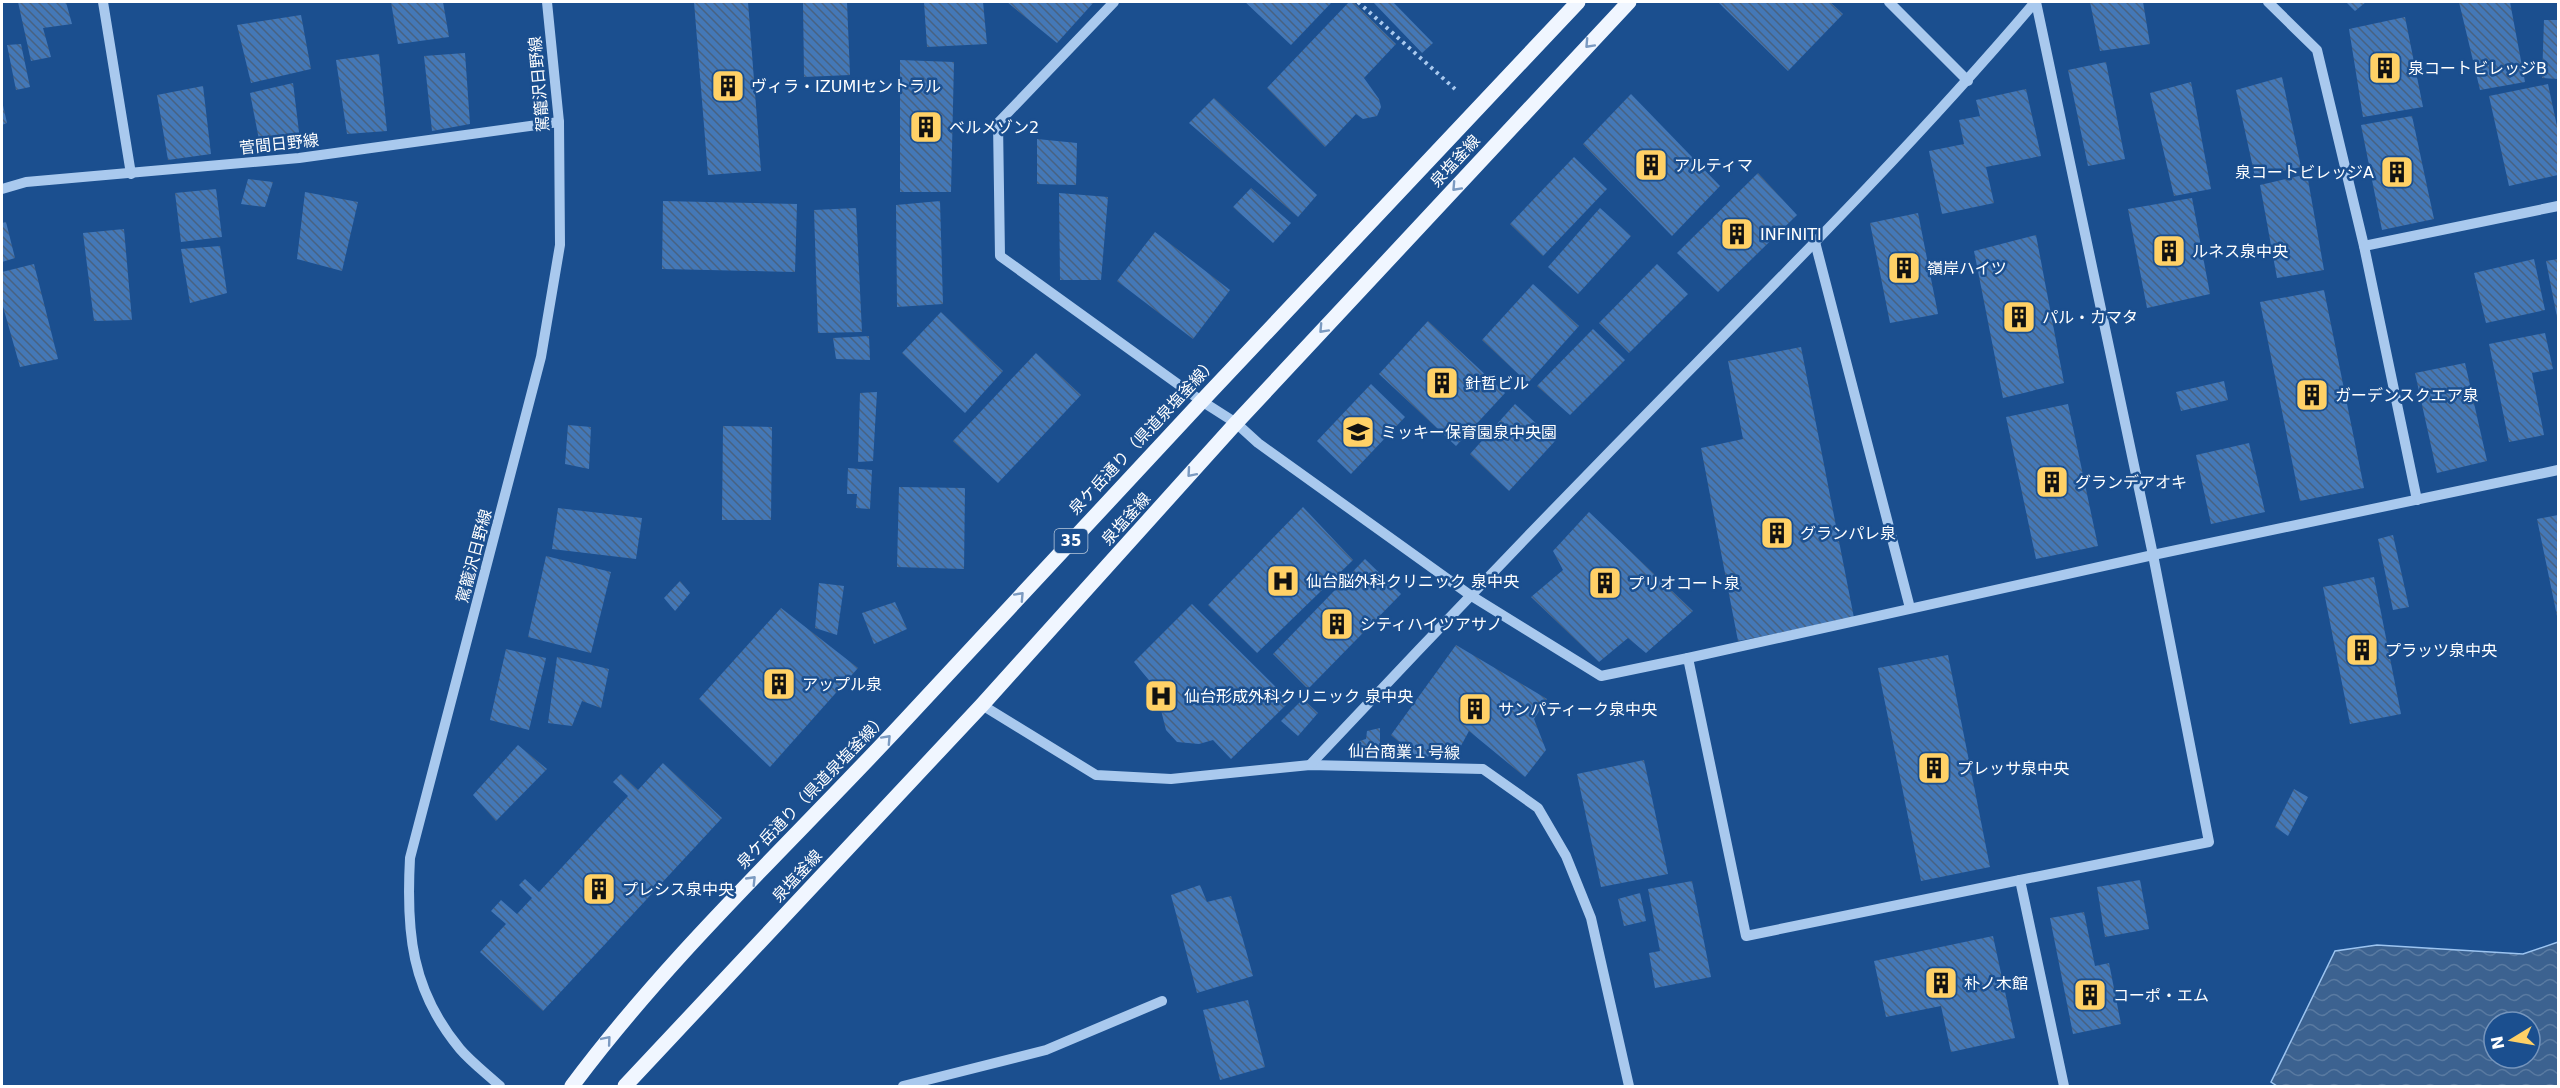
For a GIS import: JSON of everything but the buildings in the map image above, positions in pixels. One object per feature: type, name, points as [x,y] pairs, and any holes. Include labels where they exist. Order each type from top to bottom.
[{"type":"main road","name":"泉ケ岳通り（県道泉塩釜線）","points":[[572,1086],[659,978],[889,737],[1200,400],[1578,2]]},
{"type":"main road","name":"泉塩釜線","points":[[625,1086],[982,705],[1236,423],[1629,2]]},
{"type":"street","points":[[103,2],[131,174]]},
{"type":"street","name":"駕籠沢日野線","points":[[500,1086],[455,1042],[436,1018],[418,978],[410,942],[408,902],[410,858],[541,357],[560,244],[559,122],[547,2]]},
{"type":"street","points":[[1114,2],[998,123],[1000,256],[1200,400],[1236,423],[1258,443],[1470,595],[1601,676],[2153,555],[2559,470]]},
{"type":"street","points":[[1889,2],[1968,81]]},
{"type":"street","points":[[1310,765],[1470,595],[1815,242],[1968,81],[2036,2]]},
{"type":"street","points":[[1688,658],[1746,936],[2209,842],[2153,555],[2036,2]]},
{"type":"street","points":[[2268,2],[2317,50],[2364,246],[2417,500]]},
{"type":"street","name":"菅間日野線","points":[[2,189],[26,182],[299,158],[559,122]]},
{"type":"street","points":[[2364,246],[2559,206]]},
{"type":"street","points":[[1815,242],[1910,608]]},
{"type":"street","name":"仙台商業１号線","points":[[982,705],[1096,775],[1171,779],[1310,765],[1483,769],[1538,808],[1566,856],[1591,918],[1629,1086]]},
{"type":"street","points":[[2020,880],[2064,1086]]},
{"type":"street","points":[[903,1086],[1046,1050],[1162,1001]]},
{"type":"path","points":[[1358,2],[1455,89]]},
{"type":"water","points":[[2558,942],[2558,1086],[2277,1086],[2271,1082],[2335,951],[2377,945],[2523,954]]},
{"type":"place","name":"泉コートビレッジB","points":[[2385,68]]},
{"type":"place","name":"ヴィラ・IZUMIセントラル","points":[[728,86]]},
{"type":"place","name":"ベルメゾン2","points":[[926,127]]},
{"type":"place","name":"アルティマ","points":[[1651,165]]},
{"type":"place","name":"泉コートビレッジA","points":[[2397,172]]},
{"type":"place","name":"INFINITI","points":[[1737,234]]},
{"type":"place","name":"ルネス泉中央","points":[[2169,251]]},
{"type":"place","name":"嶺岸ハイツ","points":[[1904,268]]},
{"type":"place","name":"パル・カマタ","points":[[2019,317]]},
{"type":"place","name":"針哲ビル","points":[[1442,383]]},
{"type":"place","name":"ガーデンスクエア泉","points":[[2312,395]]},
{"type":"place","name":"ミッキー保育園泉中央園","points":[[1358,432]]},
{"type":"place","name":"グランデアオキ","points":[[2052,482]]},
{"type":"place","name":"グランパレ泉","points":[[1777,533]]},
{"type":"place","name":"仙台脳外科クリニック 泉中央","points":[[1283,581]]},
{"type":"place","name":"プリオコート泉","points":[[1605,583]]},
{"type":"place","name":"シティハイツアサノ","points":[[1337,624]]},
{"type":"place","name":"プラッツ泉中央","points":[[2362,650]]},
{"type":"place","name":"アップル泉","points":[[779,684]]},
{"type":"place","name":"仙台形成外科クリニック 泉中央","points":[[1161,696]]},
{"type":"place","name":"サンパティーク泉中央","points":[[1475,709]]},
{"type":"place","name":"プレッサ泉中央","points":[[1934,768]]},
{"type":"place","name":"プレシス泉中央","points":[[599,889]]},
{"type":"place","name":"朴ノ木館","points":[[1941,983]]},
{"type":"place","name":"コーポ・エム","points":[[2090,995]]}]
